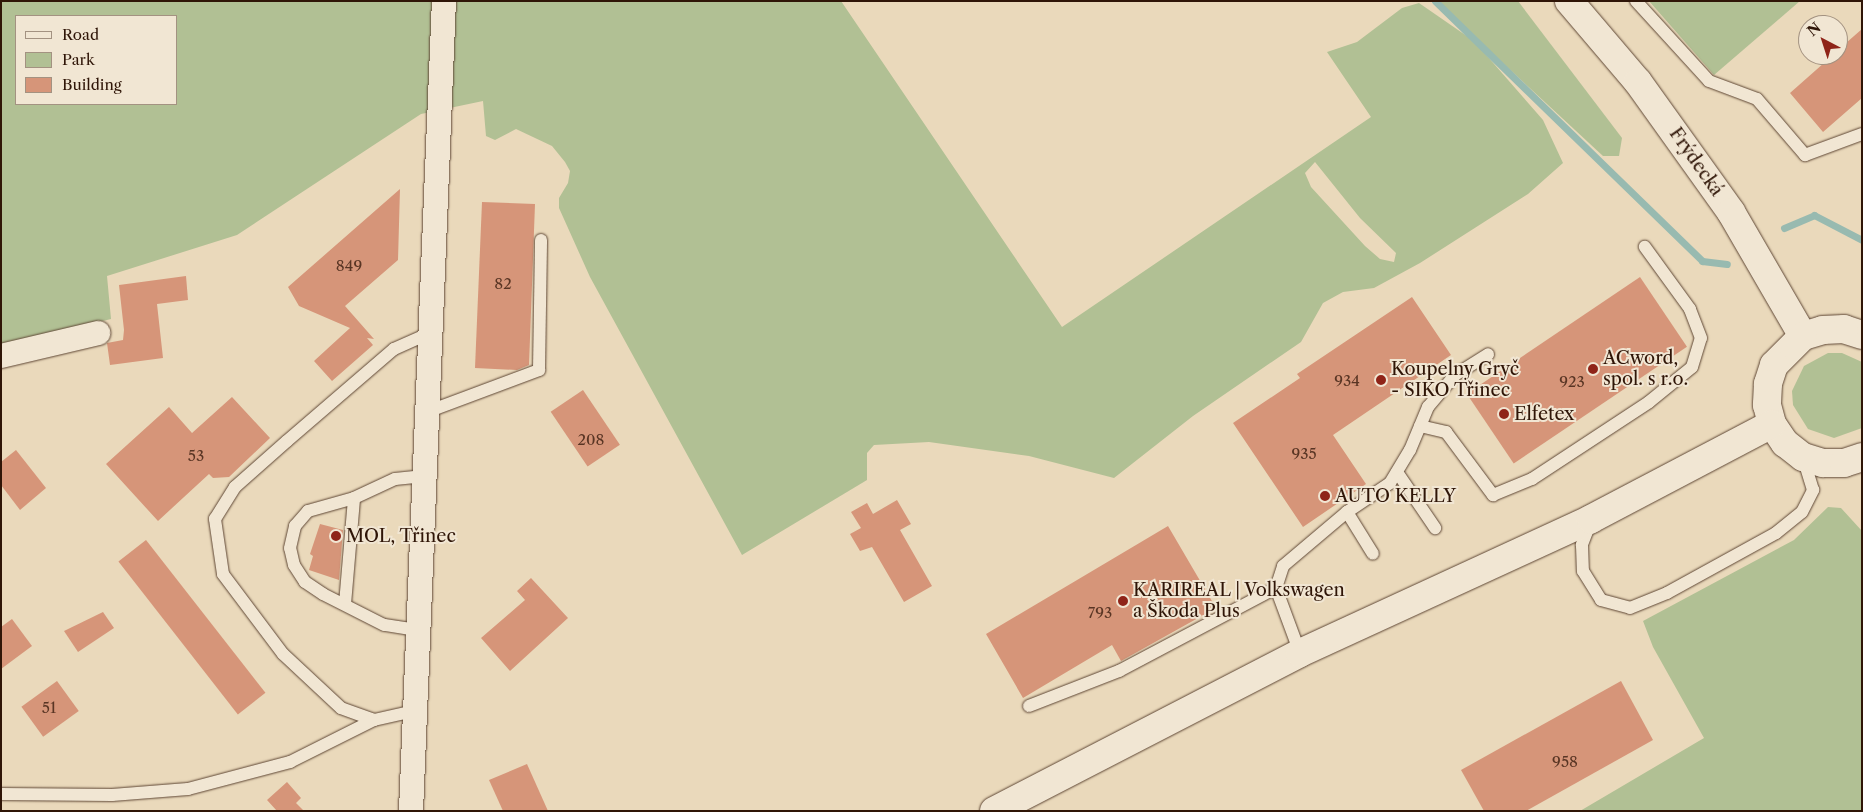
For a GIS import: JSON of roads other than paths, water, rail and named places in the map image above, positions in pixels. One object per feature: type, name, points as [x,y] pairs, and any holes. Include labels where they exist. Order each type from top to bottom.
[{"type":"main road","name":"Frýdecká","points":[[1569,1],[1638,82],[1699,166],[1731,212],[1803,336]]},
{"type":"main road","points":[[1862,335],[1844,329],[1823,330],[1803,336],[1774,365],[1768,384],[1767,405],[1772,424],[1785,443],[1803,456],[1823,463],[1844,463],[1862,457]]},
{"type":"main road","points":[[994,811],[1300,654],[1592,519],[1772,424]]},
{"type":"street","points":[[411,811],[424,413],[430,333],[444,1]]},
{"type":"street","points":[[1,356],[98,333]]},
{"type":"lane","points":[[1636,1],[1709,80],[1757,99],[1805,155],[1862,134]]},
{"type":"lane","points":[[424,413],[539,370],[541,240]]},
{"type":"lane","points":[[1420,426],[1446,432],[1493,495],[1532,479],[1649,402],[1692,367],[1701,338],[1690,309],[1645,247]]},
{"type":"lane","points":[[374,720],[341,708],[283,654],[224,574],[215,519],[235,487],[294,435],[394,349],[430,333]]},
{"type":"lane","points":[[1300,654],[1276,588],[1283,566],[1347,512],[1390,483],[1428,407],[1455,375],[1488,354]]},
{"type":"lane","points":[[1592,519],[1582,544],[1583,571],[1601,600],[1630,608],[1667,593],[1776,533],[1802,512],[1813,490],[1803,456]]},
{"type":"lane","points":[[1397,472],[1435,528]]},
{"type":"lane","points":[[417,630],[384,625],[305,582],[294,565],[290,548],[295,526],[308,510],[354,498],[395,479],[422,476]]},
{"type":"lane","points":[[345,604],[354,498]]},
{"type":"lane","points":[[1347,512],[1373,554]]},
{"type":"lane","points":[[1029,706],[1119,671],[1276,588]]},
{"type":"lane","points":[[1,794],[112,795],[188,789],[290,762],[374,720],[414,711]]},
{"type":"waterway","points":[[1435,1],[1702,261],[1727,264]]},
{"type":"waterway","points":[[1784,228],[1814,215],[1862,240]]},
{"type":"place","name":"ACword, spol. s r.o.","points":[[1593,369]]},
{"type":"place","name":"Koupelny Gryč - SIKO Třinec","points":[[1381,380]]},
{"type":"place","name":"Elfetex","points":[[1504,414]]},
{"type":"place","name":"AUTO KELLY","points":[[1325,496]]},
{"type":"place","name":"MOL, Třinec","points":[[336,536]]},
{"type":"place","name":"KARIREAL | Volkswagen a Škoda Plus","points":[[1123,601]]}]
